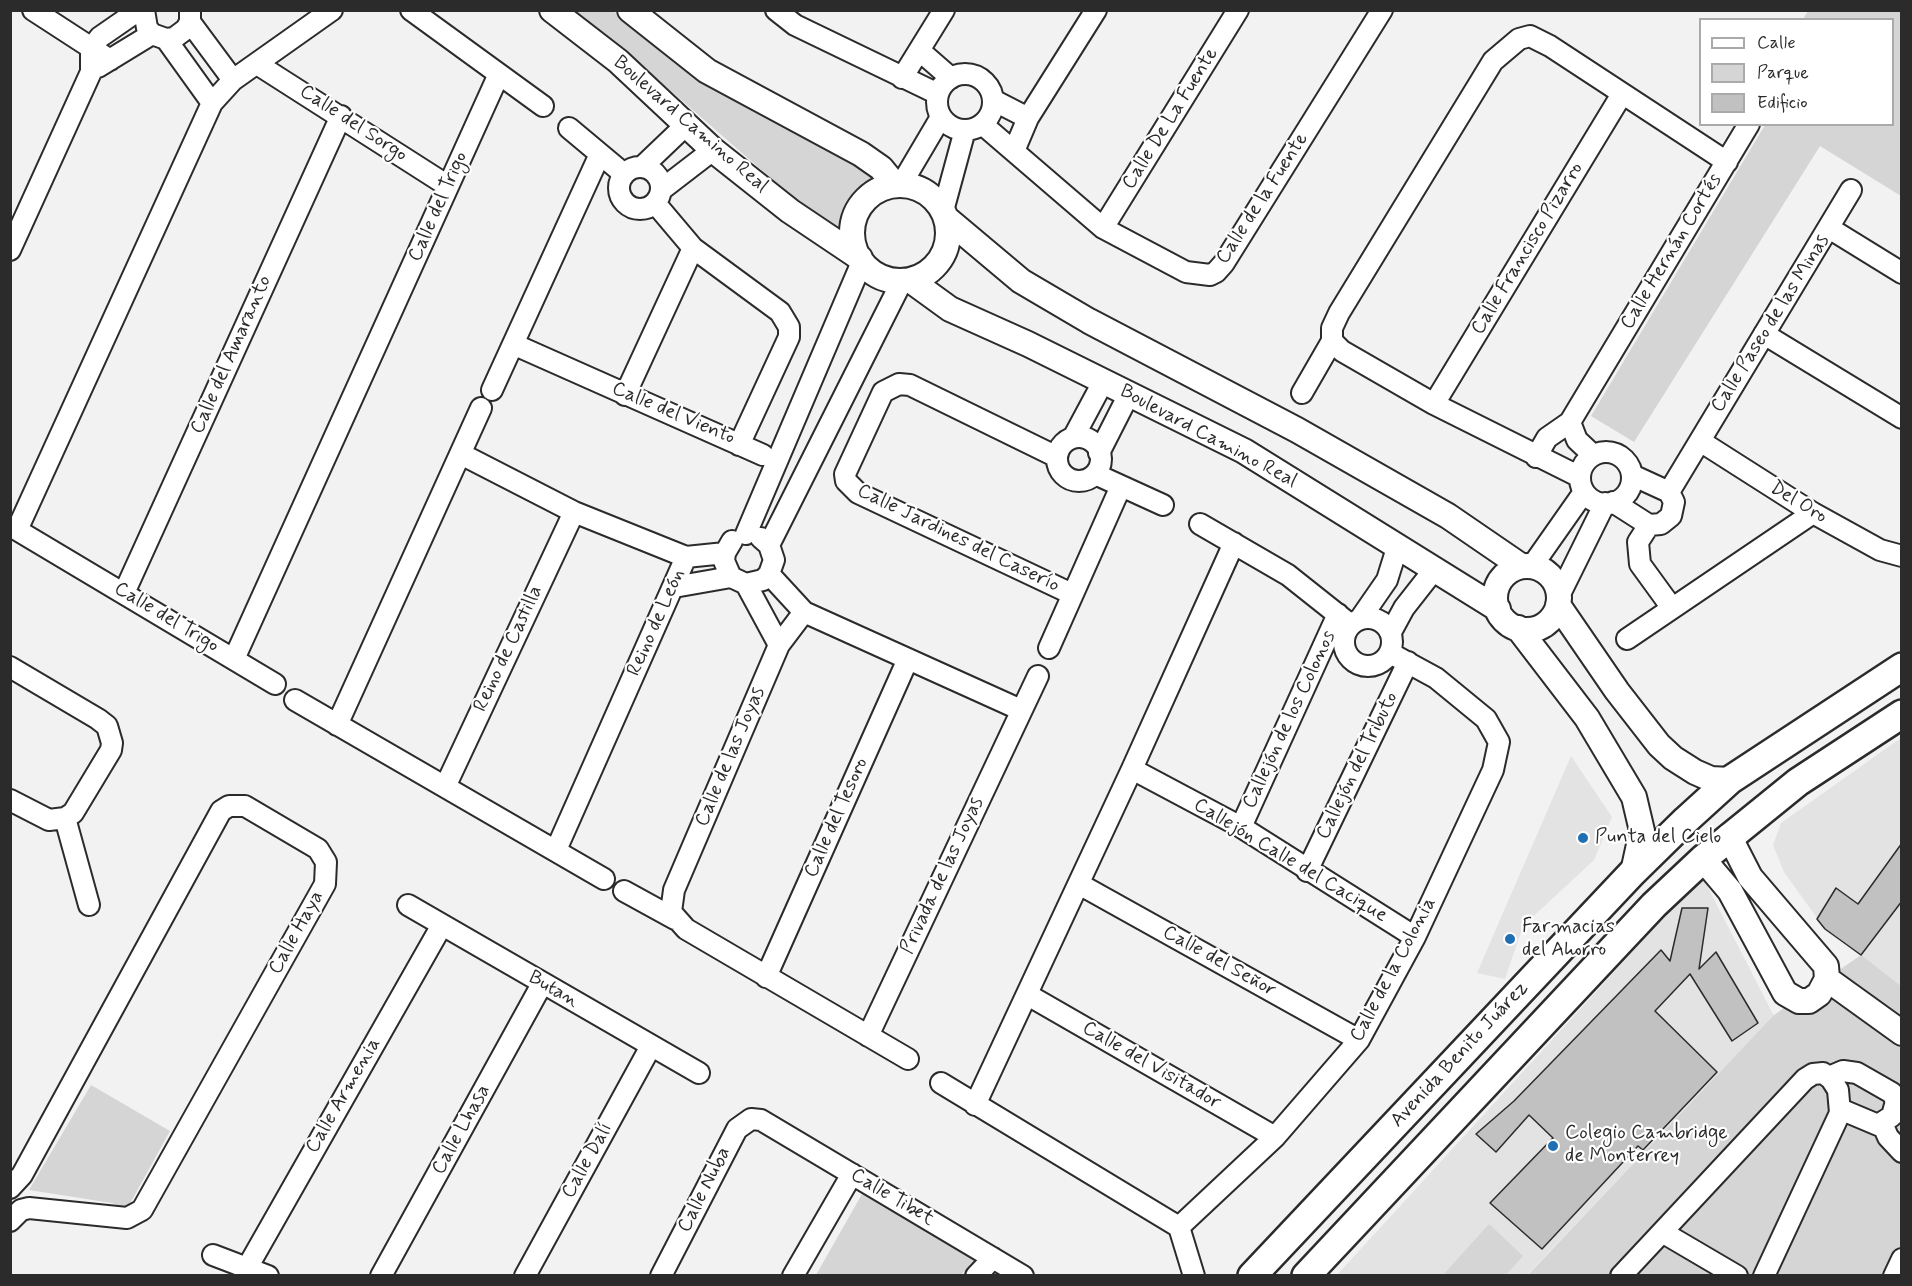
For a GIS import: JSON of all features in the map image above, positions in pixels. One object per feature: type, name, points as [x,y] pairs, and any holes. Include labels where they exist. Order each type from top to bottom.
[{"type":"main road","name":"Avenida Benito Juárez","points":[[1252,1275],[1633,872],[1730,780],[1902,668]]},
{"type":"main road","name":"Avenida Benito Juárez","points":[[1306,1275],[1654,905],[1729,836],[1798,782],[1902,714]]},
{"type":"main road","points":[[1778,748],[1798,782]]},
{"type":"street","points":[[33,10],[110,60]]},
{"type":"street","points":[[10,250],[91,72],[92,48],[100,37],[139,10]]},
{"type":"street","points":[[144,10],[144,21],[159,36],[212,103]]},
{"type":"street","name":"Calle del Trigo","points":[[332,10],[233,80],[212,103],[14,528],[234,659],[499,74]]},
{"type":"street","points":[[411,10],[543,106]]},
{"type":"street","name":"Boulevard Camino Real","points":[[552,10],[618,61],[713,150],[790,211],[861,260]]},
{"type":"street","points":[[630,10],[707,71],[861,154],[898,184],[927,193],[945,214],[1021,281],[1089,321],[1297,430],[1448,516],[1526,566],[1548,573],[1554,579],[1559,600],[1617,691],[1659,745],[1673,758],[1695,772],[1711,779],[1730,780]]},
{"type":"street","points":[[776,10],[799,18],[902,78],[938,94]]},
{"type":"street","points":[[902,78],[944,10]]},
{"type":"street","points":[[941,117],[898,184],[872,195],[856,214],[852,231],[855,248],[861,260],[880,277],[906,280],[925,274],[941,256],[948,234],[945,214],[973,127],[992,109],[993,100],[985,83],[978,77],[969,74],[951,78],[943,85],[938,94],[938,110],[941,117],[955,129],[973,127],[1014,150],[1028,118],[1096,10]]},
{"type":"street","name":"Calle De La Fuente","points":[[1103,228],[1238,10]]},
{"type":"street","name":"Calle de la Fuente","points":[[1014,150],[1056,190],[1103,228],[1186,272],[1200,276],[1216,272],[1382,10]]},
{"type":"street","points":[[91,72],[159,36],[181,35],[192,14]]},
{"type":"street","points":[[192,14],[233,80]]},
{"type":"street","name":"Calle Hernán Cortés","points":[[1332,341],[1332,328],[1339,313],[1494,61],[1506,48],[1519,39],[1530,36],[1727,162],[1570,422],[1548,438],[1536,457]]},
{"type":"street","points":[[920,51],[951,78]]},
{"type":"street","name":"Calle del Sorgo","points":[[257,64],[448,186]]},
{"type":"street","name":"Calle Francisco Pizarro","points":[[1434,404],[1622,94]]},
{"type":"street","points":[[993,100],[1028,118]]},
{"type":"street","name":"Calle del Amaranto","points":[[124,593],[341,116]]},
{"type":"street","points":[[686,125],[633,170],[619,187],[623,201],[642,209],[713,150]]},
{"type":"street","points":[[1727,162],[1748,126]]},
{"type":"street","name":"Calle del Viento","points":[[513,344],[739,445],[789,337],[789,327],[780,312],[693,248],[658,197],[659,177],[633,170],[600,154],[569,128]]},
{"type":"street","points":[[492,390],[600,154]]},
{"type":"street","points":[[1829,228],[1851,190]]},
{"type":"street","name":"Calle Paseo de las Minas","points":[[1649,525],[1660,524],[1671,516],[1674,502],[1669,492],[1829,228],[1902,273]]},
{"type":"street","points":[[625,394],[693,248]]},
{"type":"street","points":[[746,534],[861,260]]},
{"type":"street","points":[[769,545],[906,280]]},
{"type":"street","name":"Boulevard Camino Real","points":[[906,280],[950,309],[1028,344],[1244,451],[1433,571],[1498,609]]},
{"type":"street","points":[[1764,334],[1902,418]]},
{"type":"street","points":[[1302,393],[1332,341],[1356,361],[1536,457],[1582,484],[1597,502],[1609,503],[1649,525],[1638,542],[1640,564],[1672,608]]},
{"type":"street","points":[[1103,382],[1073,438],[1062,445],[1057,458],[1060,471],[1070,480],[1083,481],[1095,474],[1099,468],[1099,453],[1128,394]]},
{"type":"street","name":"Calle Jardines del Caserío","points":[[1057,458],[910,385],[899,384],[883,392],[845,474],[846,481],[858,493],[1072,594],[1121,486]]},
{"type":"street","points":[[337,725],[482,408]]},
{"type":"street","points":[[1570,422],[1577,440],[1593,455]]},
{"type":"street","points":[[1073,438],[1092,442],[1099,453]]},
{"type":"street","name":"Del Oro","points":[[1700,441],[1813,513],[1880,549],[1902,556]]},
{"type":"street","points":[[739,445],[763,455]]},
{"type":"street","points":[[1633,872],[1642,831],[1634,797],[1587,718],[1518,628],[1506,621],[1498,609],[1496,600],[1499,582],[1512,569],[1526,566],[1582,484],[1581,468],[1593,455],[1610,452],[1618,454],[1625,460],[1632,475],[1669,492]]},
{"type":"street","name":"Reino de León","points":[[461,454],[574,512],[686,557],[556,850]]},
{"type":"street","points":[[1095,474],[1163,505]]},
{"type":"street","points":[[1518,628],[1536,628],[1550,620],[1609,503],[1627,492],[1632,475]]},
{"type":"street","name":"Reino de Castilla","points":[[445,787],[574,512]]},
{"type":"street","points":[[1627,639],[1813,513]]},
{"type":"street","points":[[1200,524],[1288,575],[1350,619],[1367,617],[1382,621],[1391,632],[1393,639],[1390,653],[1379,664],[1372,666],[1357,664],[1351,659],[1344,645],[1350,619]]},
{"type":"street","points":[[674,587],[738,581],[754,584],[769,574],[774,560],[769,545],[759,536],[746,534],[732,540],[724,553],[724,561],[738,581],[779,645]]},
{"type":"street","points":[[975,1105],[1028,995],[1234,543]]},
{"type":"street","name":"Callejón de los Colonos","points":[[1241,827],[1350,619],[1387,580],[1397,548]]},
{"type":"street","points":[[686,557],[724,553]]},
{"type":"street","points":[[1391,632],[1404,608],[1433,571]]},
{"type":"street","points":[[769,574],[804,612],[1021,710]]},
{"type":"street","points":[[1049,648],[1072,594]]},
{"type":"street","name":"Calle de las Joyas","points":[[675,919],[670,903],[674,890],[779,645],[804,612]]},
{"type":"street","name":"Calle de la Colonia","points":[[1179,1227],[1275,1137],[1359,1040],[1415,937],[1494,770],[1499,742],[1486,719],[1462,697],[1390,653]]},
{"type":"street","points":[[234,659],[275,684]]},
{"type":"street","name":"Calle del Tesoro","points":[[766,977],[908,659]]},
{"type":"street","name":"Callejón del Tributo","points":[[1307,871],[1408,662]]},
{"type":"street","points":[[10,667],[107,726],[111,750],[73,813],[65,818],[55,821],[34,814],[10,800]]},
{"type":"street","name":"Privada de las Joyas","points":[[868,1036],[1038,676]]},
{"type":"street","points":[[295,700],[604,879]]},
{"type":"street","name":"Callejón Calle del Cacique","points":[[1132,769],[1241,827],[1307,871],[1415,937]]},
{"type":"street","name":"Calle Haya","points":[[10,1188],[22,1175],[221,812],[229,806],[244,806],[318,849],[326,862],[325,884],[142,1210],[127,1218],[29,1208],[21,1210],[10,1221]]},
{"type":"street","points":[[65,818],[88,905]]},
{"type":"street","points":[[1703,859],[1730,891],[1785,993],[1792,999],[1809,1001],[1819,994],[1827,979],[1826,966],[1750,878],[1729,836]]},
{"type":"street","name":"Calle del Señor","points":[[1079,884],[1359,1040]]},
{"type":"street","points":[[624,891],[675,919],[766,977],[908,1059]]},
{"type":"street","name":"Butan","points":[[408,905],[699,1073]]},
{"type":"street","name":"Calle Armenia","points":[[247,1268],[442,925]]},
{"type":"street","points":[[1827,979],[1902,1033]]},
{"type":"street","name":"Calle Lhasa","points":[[381,1275],[542,984]]},
{"type":"street","name":"Calle del Visitador","points":[[1028,995],[1275,1137]]},
{"type":"street","name":"Calle Dalí","points":[[525,1275],[651,1046]]},
{"type":"street","points":[[1829,1077],[1843,1071],[1857,1073],[1892,1093],[1899,1103],[1892,1116],[1882,1123],[1867,1122],[1840,1109]]},
{"type":"street","points":[[1621,1275],[1805,1079],[1813,1074],[1823,1073],[1829,1077],[1838,1090],[1840,1109],[1802,1197],[1764,1275]]},
{"type":"street","points":[[941,1083],[1179,1227],[1194,1275]]},
{"type":"street","name":"Calle Nuba","points":[[661,1275],[737,1129],[751,1119],[761,1120]]},
{"type":"street","name":"Calle Tibet","points":[[761,1120],[1023,1275]]},
{"type":"street","points":[[1882,1123],[1888,1137],[1902,1152]]},
{"type":"street","points":[[793,1275],[852,1174]]},
{"type":"street","points":[[1662,1232],[1737,1275]]},
{"type":"street","points":[[213,1255],[268,1275]]},
{"type":"street","points":[[976,1275],[993,1258]]},
{"type":"street","points":[[1894,1275],[1902,1260]]},
{"type":"shaded area","points":[[1901,738],[1901,986],[1825,929],[1784,872],[1773,845],[1781,823]]},
{"type":"shaded area","points":[[1571,756],[1612,817],[1594,860],[1523,926],[1505,979],[1477,973]]},
{"type":"shaded area","name":"Colegio Cambridge de Monterrey","points":[[1702,876],[1774,1016],[1527,1275],[1336,1276]]},
{"type":"green space","points":[[572,11],[613,11],[709,87],[783,127],[873,171],[872,179],[852,203],[841,233],[813,215],[608,36]]},
{"type":"green space","points":[[1808,11],[1901,11],[1901,196],[1820,146],[1634,442],[1591,416],[1764,126],[1894,126],[1894,18],[1804,18]]},
{"type":"green space","points":[[1861,955],[1901,986],[1901,1275],[1527,1276],[1774,1015]]},
{"type":"green space","points":[[91,1085],[170,1131],[127,1209],[112,1203],[29,1190]]},
{"type":"green space","points":[[862,1194],[975,1260],[961,1275],[816,1275]]},
{"type":"green space","points":[[1489,1224],[1523,1256],[1506,1275],[1443,1275]]},
{"type":"building","points":[[1902,843],[1902,901],[1861,955],[1825,929],[1817,919],[1836,888],[1858,904]]},
{"type":"building","points":[[1682,908],[1708,908],[1699,969],[1716,952],[1758,1023],[1732,1041],[1690,974],[1655,1011],[1717,1072],[1643,1150],[1638,1146],[1542,1249],[1490,1203],[1553,1138],[1529,1115],[1496,1152],[1476,1134],[1514,1101],[1661,950],[1670,961]]},
{"type":"place","name":"Punta del Cielo","points":[[1583,838]]},
{"type":"place","name":"Farmacias del Ahorro","points":[[1510,939]]},
{"type":"place","name":"Colegio Cambridge de Monterrey","points":[[1553,1146]]}]
